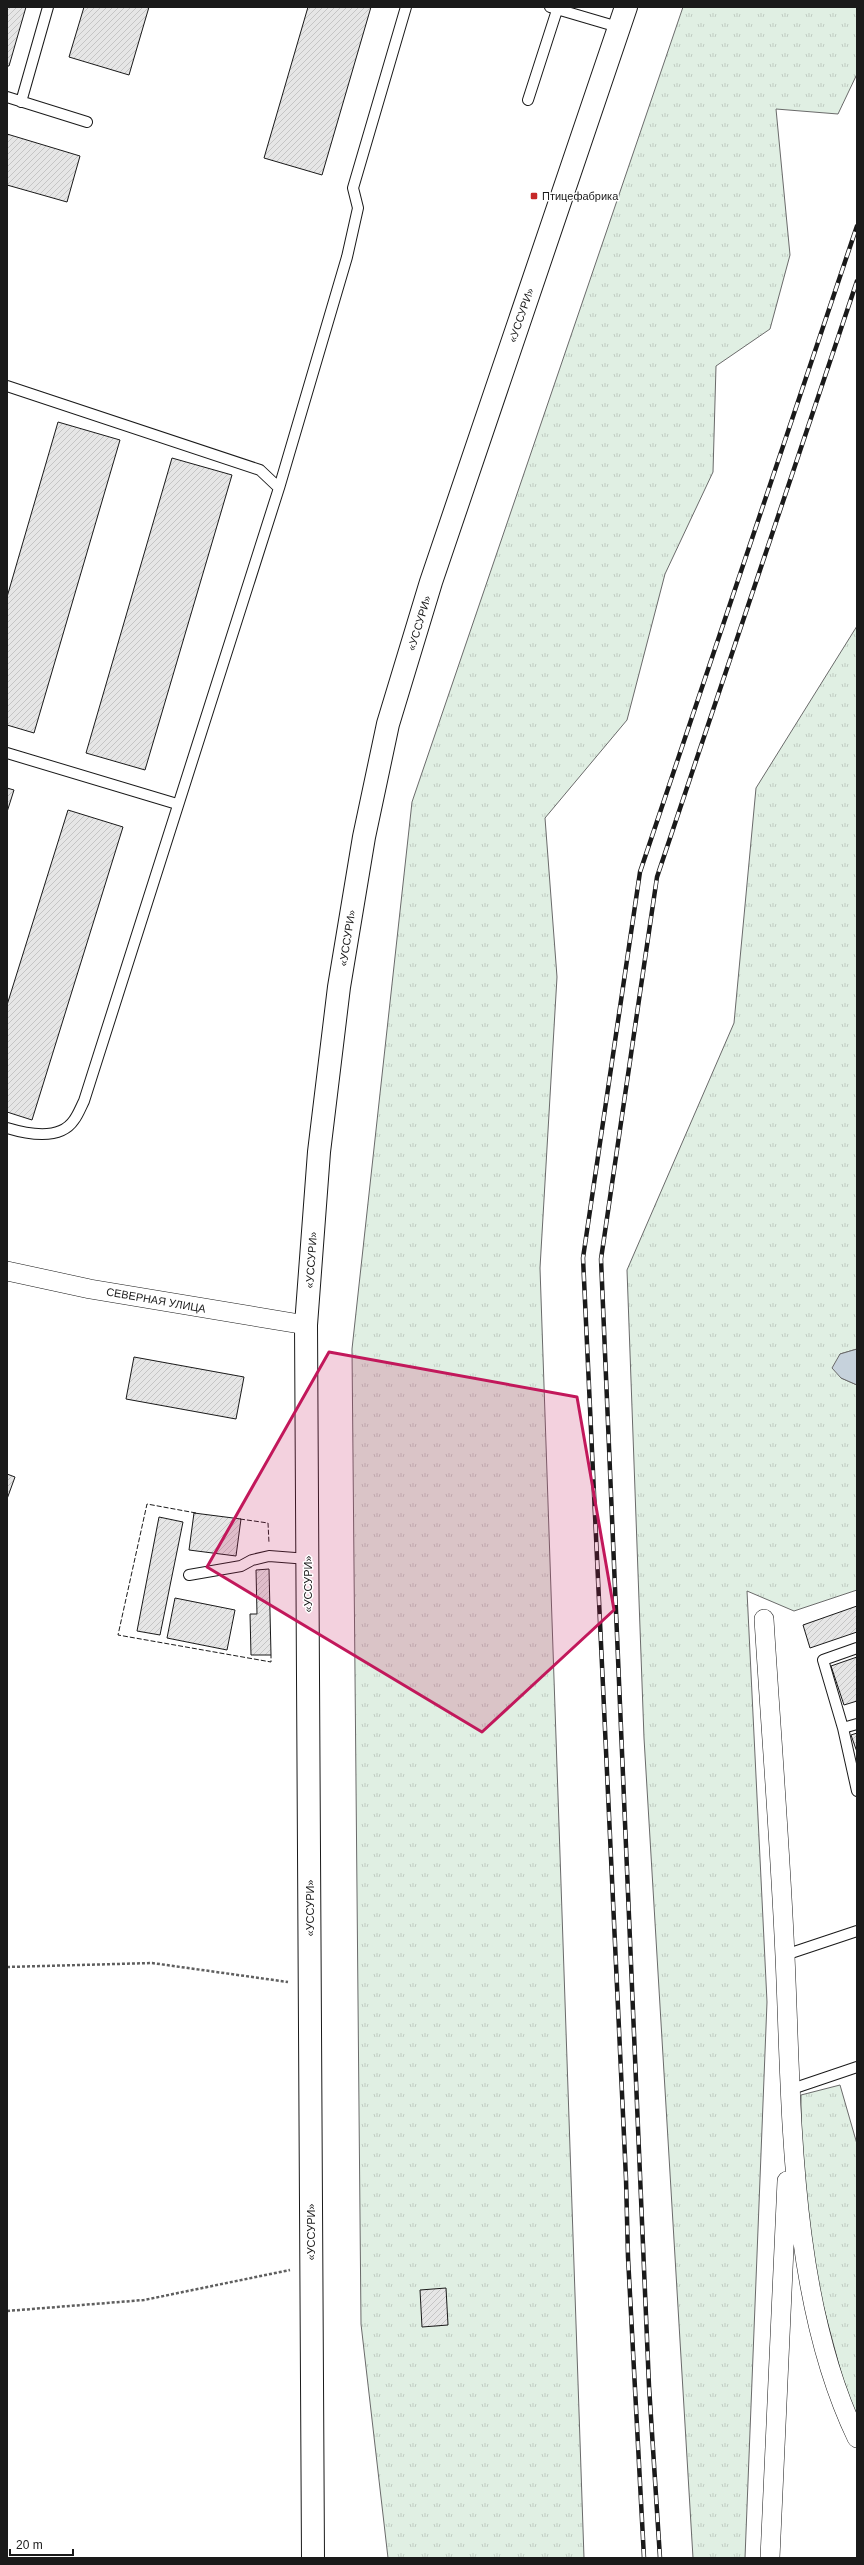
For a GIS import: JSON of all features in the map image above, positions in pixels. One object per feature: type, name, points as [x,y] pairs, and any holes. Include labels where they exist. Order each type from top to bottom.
[{"type":"highway","name":"«УССУРИ»","points":[[313,2558],[306,1325],[319,1152],[339,987],[364,837],[388,724],[431,582],[626,7]]},
{"type":"street","name":"СЕВЕРНАЯ УЛИЦА","points":[[7,1271],[90,1289],[306,1325]]},
{"type":"street","points":[[764,1619],[785,1955],[789,2090],[785,2269],[770,2558]]},
{"type":"street","points":[[789,2090],[803,2243],[818,2326],[844,2411],[857,2438]]},
{"type":"lane","points":[[21,102],[48,7]]},
{"type":"lane","points":[[7,1128],[30,1135],[55,1132],[74,1122],[84,1101],[279,488],[346,257],[358,208],[353,188],[406,7]]},
{"type":"lane","points":[[528,100],[555,8],[618,27]]},
{"type":"lane","points":[[7,97],[87,122]]},
{"type":"lane","points":[[7,386],[260,470],[279,488]]},
{"type":"lane","points":[[7,753],[178,804]]},
{"type":"lane","points":[[189,1575],[240,1566],[252,1560],[269,1556],[308,1559]]},
{"type":"lane","points":[[857,1648],[823,1660],[843,1728],[857,1791]]},
{"type":"lane","points":[[843,1728],[857,1724]]},
{"type":"lane","points":[[785,1955],[857,1932]]},
{"type":"lane","points":[[789,2090],[857,2067]]},
{"type":"path","points":[[7,1967],[152,1963],[310,1985]]},
{"type":"path","points":[[7,2311],[144,2300],[263,2278],[312,2265]]},
{"type":"highlighted area","points":[[329,1352],[577,1397],[614,1610],[482,1732],[207,1567]]},
{"type":"green space","points":[[683,7],[857,7],[857,74],[838,114],[776,109],[790,255],[770,329],[716,366],[713,472],[665,574],[627,720],[545,818],[557,977],[540,1268],[584,2558],[388,2558],[361,2324],[352,1349],[412,802]]},
{"type":"green space","points":[[857,626],[857,1349],[840,1354],[841,1378],[857,1385],[857,1590],[794,1611],[747,1591],[767,2002],[745,2558],[693,2558],[644,1738],[627,1270],[734,1023],[756,788]]},
{"type":"green space","points":[[840,2085],[857,2144],[857,2423],[851,2410],[816,2279],[801,2166],[801,2095]]},
{"type":"shaded area","points":[[857,1349],[857,1385],[841,1378],[832,1368],[840,1354]]},
{"type":"building","points":[[7,7],[26,7],[9,66],[7,66]]},
{"type":"building","points":[[84,7],[149,7],[129,75],[69,57]]},
{"type":"building","points":[[308,7],[371,7],[322,175],[264,158]]},
{"type":"building","points":[[7,134],[80,156],[67,202],[7,185]]},
{"type":"building","points":[[58,422],[120,440],[34,733],[7,725],[7,597]]},
{"type":"building","points":[[172,458],[232,475],[145,770],[86,753]]},
{"type":"building","points":[[7,788],[14,790],[7,812]]},
{"type":"building","points":[[68,810],[123,827],[32,1120],[7,1112],[7,1005]]},
{"type":"building","points":[[134,1357],[244,1377],[236,1419],[126,1399]]},
{"type":"building","points":[[7,1474],[15,1477],[7,1499]]},
{"type":"building","points":[[194,1513],[241,1519],[236,1556],[189,1550]]},
{"type":"building","points":[[159,1517],[183,1522],[160,1635],[137,1631]]},
{"type":"building","points":[[269,1569],[271,1655],[251,1655],[250,1614],[257,1614],[256,1570]]},
{"type":"building","points":[[175,1598],[235,1610],[227,1650],[167,1638]]},
{"type":"building","points":[[857,1606],[857,1632],[810,1648],[803,1625]]},
{"type":"building","points":[[857,1657],[857,1701],[844,1705],[831,1666]]},
{"type":"building","points":[[857,1733],[857,1752],[851,1735]]},
{"type":"building","points":[[446,2288],[448,2325],[422,2327],[420,2290]]},
{"type":"railway","points":[[644,2558],[628,2257],[626,2179],[583,1258],[640,872],[857,226]]},
{"type":"railway","points":[[660,2558],[649,2386],[601,1259],[657,877],[857,281]]},
{"type":"fence","points":[[196,1513],[147,1504],[118,1635],[271,1662],[271,1655]]},
{"type":"fence","points":[[240,1519],[268,1523],[269,1543]]},
{"type":"place","name":"Птицефабрика","points":[[534,196]]}]
